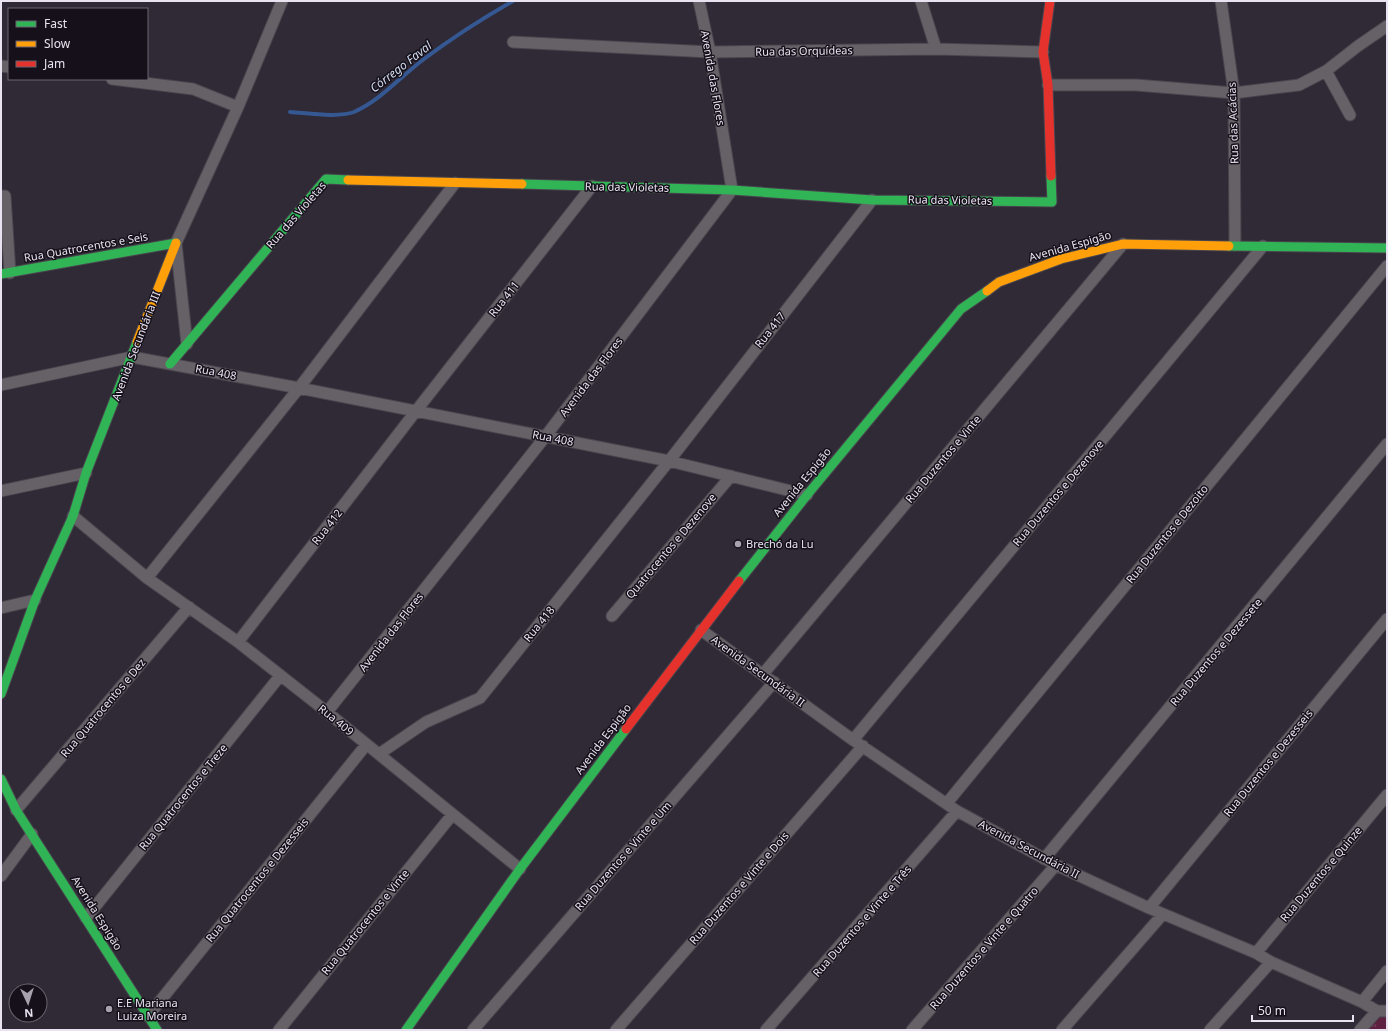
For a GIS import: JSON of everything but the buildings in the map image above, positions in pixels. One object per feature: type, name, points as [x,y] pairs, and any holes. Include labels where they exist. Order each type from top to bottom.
[{"type":"street","name":"Avenida Secundária III","points":[[1,694],[35,600],[73,516],[86,473],[176,243],[238,107],[282,1]]},
{"type":"street","name":"Avenida das Flores","points":[[327,712],[545,437],[732,190],[710,52],[699,1]]},
{"type":"street","points":[[920,1],[936,49]]},
{"type":"street","points":[[1043,52],[1050,1]]},
{"type":"street","name":"Rua das Acácias","points":[[1221,1],[1234,93],[1235,245]]},
{"type":"street","points":[[1048,85],[1136,85],[1234,93],[1299,85],[1326,71],[1387,26]]},
{"type":"street","name":"Rua das Orquídeas","points":[[513,42],[710,52],[936,49],[1043,52]]},
{"type":"street","name":"Rua das Violetas","points":[[170,364],[326,179],[732,190],[872,200],[1052,202],[1048,85],[1043,52]]},
{"type":"street","points":[[1326,71],[1350,115]]},
{"type":"street","points":[[120,80],[193,89],[238,107]]},
{"type":"street","points":[[147,578],[299,388],[455,183]]},
{"type":"street","name":"Rua 411","points":[[416,411],[592,186]]},
{"type":"street","points":[[1,196],[5,196],[5,274]]},
{"type":"street","name":"Rua 417","points":[[669,460],[872,200]]},
{"type":"street","points":[[176,243],[187,344]]},
{"type":"street","name":"Rua Quatrocentos e Seis","points":[[5,274],[176,243]]},
{"type":"street","name":"Avenida Espigão","points":[[406,1030],[520,869],[701,630],[807,495],[961,309],[999,282],[1061,259],[1123,244],[1387,248]]},
{"type":"street","name":"Rua Duzentos e Vinte","points":[[763,674],[1123,244]]},
{"type":"street","name":"Rua Duzentos e Dezenove","points":[[853,740],[1263,246]]},
{"type":"street","name":"Rua Duzentos e Dezoito","points":[[947,803],[1387,266]]},
{"type":"street","points":[[1,385],[132,357]]},
{"type":"street","name":"Rua 408","points":[[132,357],[669,460],[807,495]]},
{"type":"street","name":"Rua 412","points":[[238,642],[416,411]]},
{"type":"street","name":"Rua Duzentos e Dezessete","points":[[1044,859],[1387,444]]},
{"type":"street","name":"Rua 418","points":[[380,754],[426,722],[480,698],[669,460]]},
{"type":"street","points":[[1,491],[86,473]]},
{"type":"street","name":"Quatrocentos e Dezenove","points":[[612,616],[731,476]]},
{"type":"street","name":"Rua 409","points":[[73,516],[147,578],[238,642],[327,712],[520,869]]},
{"type":"street","points":[[1,608],[35,600]]},
{"type":"street","name":"Rua Quatrocentos e Dez","points":[[16,810],[189,607]]},
{"type":"street","name":"Rua Duzentos e Dezesseis","points":[[1149,908],[1387,619]]},
{"type":"street","name":"Avenida Secundária II","points":[[701,630],[853,740],[957,811],[1056,865],[1149,908],[1256,953],[1271,962],[1382,1011]]},
{"type":"street","name":"Rua Quatrocentos e Treze","points":[[86,918],[280,676]]},
{"type":"street","name":"Rua Duzentos e Vinte e Um","points":[[473,1030],[774,682]]},
{"type":"street","name":"Rua Quatrocentos e Dezesseis","points":[[148,1016],[366,745]]},
{"type":"street","name":"Rua Duzentos e Vinte e Dois","points":[[616,1030],[863,746]]},
{"type":"street","points":[[1,779],[16,810]]},
{"type":"street","name":"Rua Duzentos e Quinze","points":[[1256,953],[1387,795]]},
{"type":"street","name":"Avenida Espigão","points":[[16,810],[157,1030]]},
{"type":"street","name":"Rua Duzentos e Vinte e Três","points":[[766,1030],[957,811]]},
{"type":"street","name":"Rua Quatrocentos e Vinte","points":[[279,1030],[452,815]]},
{"type":"street","points":[[1,876],[32,834]]},
{"type":"street","name":"Rua Duzentos e Vinte e Quatro","points":[[912,1030],[1056,865]]},
{"type":"street","points":[[1062,1030],[1164,914]]},
{"type":"street","points":[[1210,1030],[1271,962]]},
{"type":"street","points":[[1362,1002],[1387,971]]},
{"type":"street","points":[[1360,1030],[1382,1011]]},
{"type":"green space","points":[[1377,1015],[1387,1015],[1387,1030],[1364,1030]]},
{"type":"waterway","name":"Córrego Faval","points":[[290,112],[331,115],[354,112],[382,95],[415,66],[446,43],[513,1]]},
{"type":"traffic: fast","points":[[522,184],[732,190],[872,200],[1052,202],[1051,176]]},
{"type":"traffic: fast","points":[[170,364],[326,179],[348,180]]},
{"type":"traffic: fast","points":[[1,274],[176,243]]},
{"type":"traffic: fast","points":[[1229,246],[1387,248]]},
{"type":"traffic: fast","points":[[739,581],[807,495],[961,309],[987,291]]},
{"type":"traffic: fast","points":[[1,694],[35,600],[73,516],[86,473],[137,342]]},
{"type":"traffic: fast","points":[[406,1030],[520,869],[626,729]]},
{"type":"traffic: fast","points":[[1,779],[16,810],[157,1030]]},
{"type":"traffic: slow","points":[[348,180],[522,184]]},
{"type":"traffic: slow","points":[[137,342],[176,243]]},
{"type":"traffic: slow","points":[[987,291],[999,282],[1061,259],[1123,244],[1229,246]]},
{"type":"traffic: jam","points":[[1050,1],[1043,52],[1048,85],[1051,176]]},
{"type":"traffic: jam","points":[[626,729],[739,581]]},
{"type":"place","name":"Brechó da Lu","points":[[738,544]]},
{"type":"place","name":"E.E Mariana Luiza Moreira","points":[[109,1009]]}]
